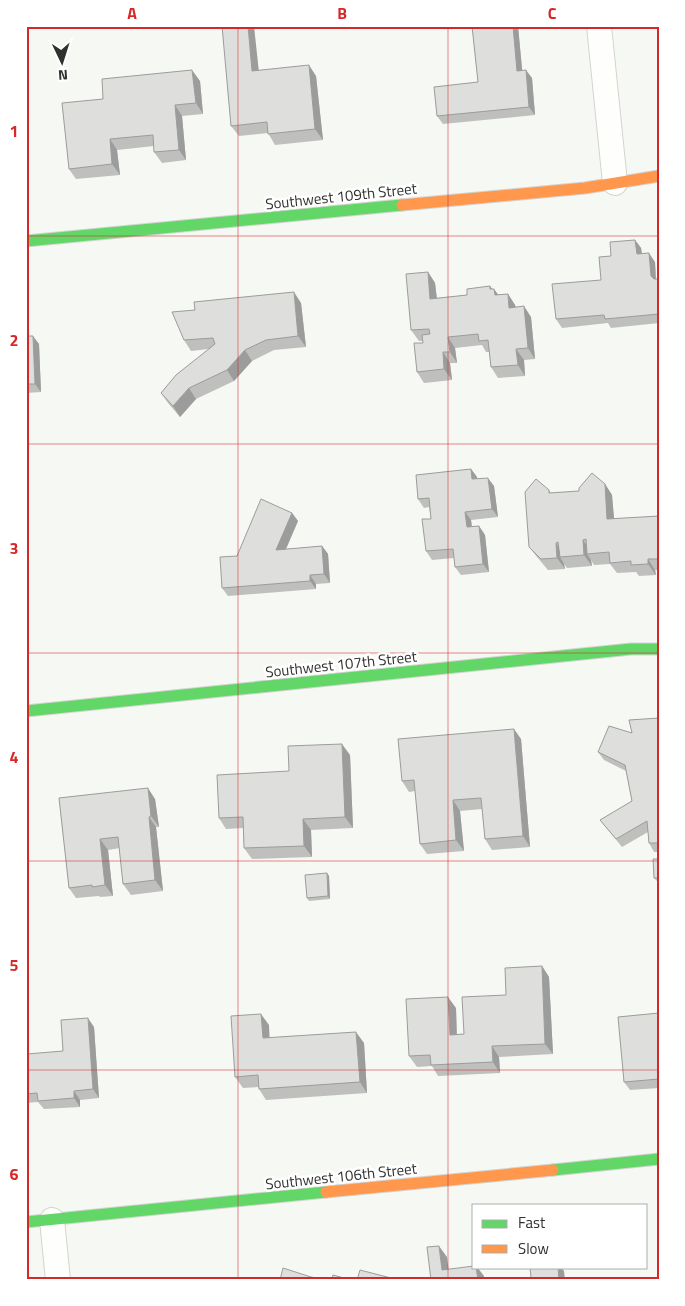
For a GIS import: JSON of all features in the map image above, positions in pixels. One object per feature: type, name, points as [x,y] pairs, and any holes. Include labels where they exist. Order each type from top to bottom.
[{"type":"street","points":[[599,26],[615,183]]},
{"type":"street","name":"Southwest 109th Street","points":[[26,241],[576,188],[659,176]]},
{"type":"street","name":"Southwest 107th Street","points":[[26,711],[631,649],[659,649]]},
{"type":"street","name":"Southwest 106th Street","points":[[26,1222],[659,1159]]},
{"type":"street","points":[[52,1220],[58,1280]]},
{"type":"building","points":[[222,26],[248,26],[252,71],[309,65],[315,129],[268,134],[267,122],[231,126]]},
{"type":"building","points":[[472,26],[513,26],[517,71],[526,70],[529,107],[437,116],[434,87],[478,82]]},
{"type":"building","points":[[192,70],[196,103],[175,105],[179,150],[154,152],[153,135],[110,139],[112,164],[69,169],[62,103],[103,99],[102,79]]},
{"type":"building","points":[[635,240],[637,254],[649,253],[651,276],[654,279],[659,279],[659,314],[605,319],[604,315],[556,319],[552,284],[601,280],[599,257],[611,256],[610,242]]},
{"type":"building","points":[[428,272],[430,299],[467,295],[467,289],[490,286],[490,289],[494,289],[495,295],[508,294],[509,308],[524,306],[528,348],[516,349],[518,365],[491,367],[488,340],[479,341],[478,334],[448,337],[450,352],[443,352],[444,369],[417,372],[414,343],[423,343],[422,335],[430,334],[429,329],[411,330],[406,274]]},
{"type":"building","points":[[294,292],[298,336],[266,340],[245,350],[227,370],[189,388],[173,406],[161,393],[176,375],[215,344],[213,338],[184,340],[172,312],[195,310],[194,302]]},
{"type":"building","points":[[26,336],[33,336],[35,384],[26,384]]},
{"type":"building","points":[[471,469],[472,479],[488,478],[492,509],[465,512],[467,527],[479,526],[483,564],[455,567],[453,549],[426,551],[422,519],[431,519],[429,498],[418,499],[416,475]]},
{"type":"building","points":[[592,473],[605,484],[607,519],[659,516],[659,559],[648,559],[648,564],[631,565],[631,561],[610,563],[609,552],[587,554],[586,539],[583,540],[584,555],[560,557],[558,542],[556,543],[557,558],[541,559],[529,547],[525,492],[536,479],[549,490],[549,493],[579,491],[579,488]]},
{"type":"building","points":[[261,499],[292,513],[276,550],[322,546],[324,574],[310,575],[310,581],[222,588],[220,557],[237,556]]},
{"type":"building","points":[[659,718],[659,843],[649,843],[647,821],[616,839],[600,820],[632,801],[625,765],[598,752],[609,726],[632,733],[629,720]]},
{"type":"building","points":[[514,729],[523,836],[485,839],[481,798],[453,800],[456,840],[420,844],[414,780],[402,781],[398,739]]},
{"type":"building","points":[[342,744],[345,817],[303,819],[304,846],[244,848],[243,817],[219,818],[217,775],[289,771],[288,746]]},
{"type":"building","points":[[148,788],[155,880],[123,884],[118,837],[100,839],[105,885],[69,888],[59,798]]},
{"type":"building","points":[[653,859],[659,859],[659,878],[654,878]]},
{"type":"building","points":[[327,873],[328,896],[307,898],[305,875]]},
{"type":"building","points":[[542,966],[545,1044],[492,1046],[493,1062],[431,1065],[430,1055],[409,1056],[406,999],[448,997],[450,1035],[464,1034],[462,997],[506,995],[505,968]]},
{"type":"building","points":[[659,1013],[659,1079],[624,1082],[618,1017]]},
{"type":"building","points":[[261,1014],[263,1038],[356,1032],[360,1082],[259,1089],[258,1075],[235,1077],[231,1016]]},
{"type":"building","points":[[88,1018],[93,1089],[74,1091],[74,1098],[38,1101],[37,1093],[26,1094],[27,1054],[63,1051],[61,1020]]},
{"type":"building","points":[[439,1246],[442,1270],[472,1266],[472,1268],[476,1268],[478,1280],[431,1280],[427,1247]]},
{"type":"building","points":[[283,1268],[311,1277],[329,1280],[280,1280]]},
{"type":"building","points":[[530,1268],[558,1268],[559,1280],[517,1280],[531,1278]]},
{"type":"building","points":[[360,1270],[395,1279],[395,1280],[357,1280]]},
{"type":"building","points":[[333,1275],[351,1280],[331,1280]]},
{"type":"building","points":[[142,1278],[142,1280],[124,1280]]},
{"type":"traffic: fast","points":[[26,241],[402,205]]},
{"type":"traffic: fast","points":[[26,711],[631,649],[659,649]]},
{"type":"traffic: fast","points":[[553,1170],[659,1159]]},
{"type":"traffic: fast","points":[[26,1222],[326,1192]]},
{"type":"traffic: slow","points":[[402,205],[585,188],[659,176]]},
{"type":"traffic: slow","points":[[326,1192],[553,1170]]}]
